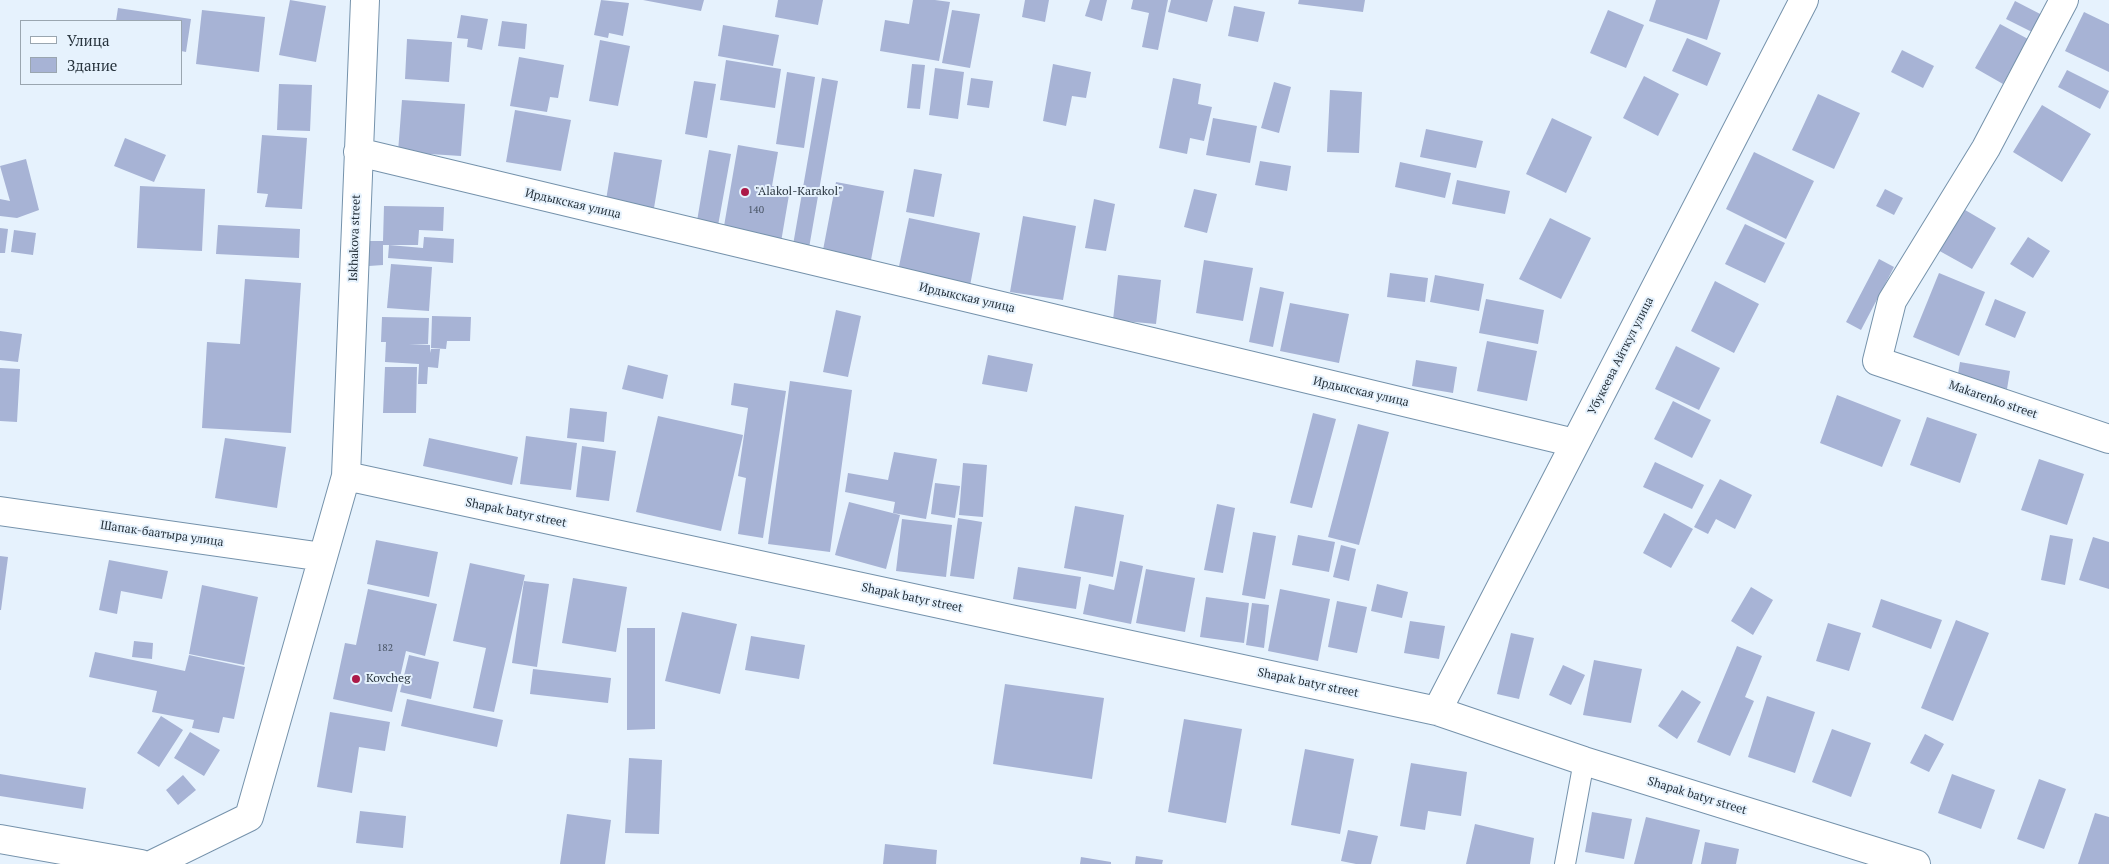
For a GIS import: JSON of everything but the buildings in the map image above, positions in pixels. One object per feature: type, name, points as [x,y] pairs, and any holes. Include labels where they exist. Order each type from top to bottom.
[{"type":"street","name":"Iskhakova street","points":[[346,476],[365,0]]},
{"type":"street","name":"Убукеева Айткул улица","points":[[1437,711],[1804,0]]},
{"type":"street","name":"Makarenko street","points":[[2064,0],[1986,148],[1892,301],[1877,361],[2109,439]]},
{"type":"street","name":"Ирдыкская улица","points":[[358,152],[1575,443]]},
{"type":"street","points":[[153,864],[249,817],[346,476]]},
{"type":"street","name":"Shapak batyr street","points":[[346,476],[1437,711],[1584,761],[1916,864]]},
{"type":"street","name":"Шапак-баатыра улица","points":[[0,511],[323,557]]},
{"type":"street","points":[[0,839],[141,864]]},
{"type":"lane","points":[[1565,864],[1584,761]]},
{"type":"place","name":"\"Alakol-Karakol\"","points":[[745,192]]},
{"type":"place","name":"Kovcheg","points":[[356,679]]}]
